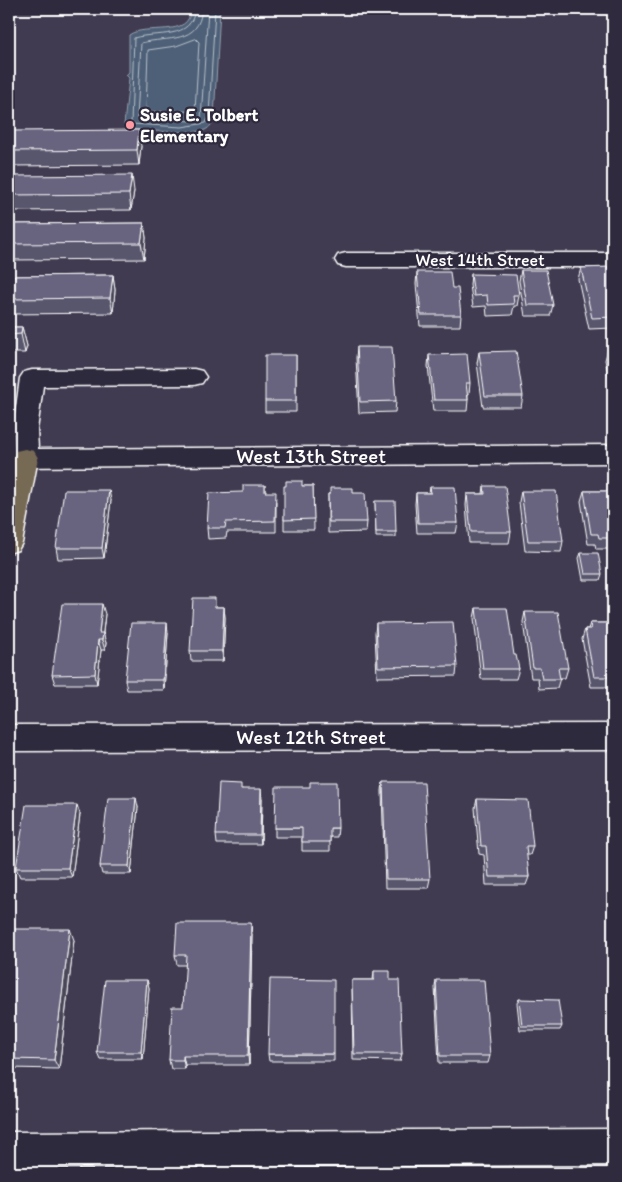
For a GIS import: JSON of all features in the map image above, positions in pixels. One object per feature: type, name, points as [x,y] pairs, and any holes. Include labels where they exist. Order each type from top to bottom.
[{"type":"main road","points":[[9,543],[17,458]]},
{"type":"street","name":"West 14th Street","points":[[346,260],[613,260]]},
{"type":"street","points":[[17,458],[25,430],[32,378],[194,377]]},
{"type":"street","name":"West 13th Street","points":[[17,458],[613,454]]},
{"type":"street","name":"West 12th Street","points":[[9,738],[613,737]]},
{"type":"street","points":[[9,1150],[613,1148]]},
{"type":"water","points":[[190,9],[220,9],[214,118],[212,123],[205,130],[191,132],[127,128],[124,125],[129,78],[126,75],[129,72],[129,35],[146,30],[166,29],[184,24],[189,18]]},
{"type":"building","points":[[139,130],[137,150],[9,151],[9,131]]},
{"type":"building","points":[[132,175],[129,194],[9,195],[9,176]]},
{"type":"building","points":[[144,223],[141,243],[9,244],[9,224]]},
{"type":"building","points":[[609,267],[613,269],[613,317],[592,318],[581,268]]},
{"type":"building","points":[[521,270],[546,270],[553,305],[527,305]]},
{"type":"building","points":[[417,272],[450,272],[452,288],[458,288],[461,315],[421,315]]},
{"type":"building","points":[[471,274],[516,275],[519,295],[513,295],[514,304],[488,305],[487,295],[474,296]]},
{"type":"building","points":[[113,275],[110,298],[9,299],[9,276]]},
{"type":"building","points":[[9,327],[22,327],[21,334],[9,335]]},
{"type":"building","points":[[357,347],[392,347],[396,401],[360,402]]},
{"type":"building","points":[[608,349],[613,349],[613,371]]},
{"type":"building","points":[[516,351],[523,396],[485,396],[479,352]]},
{"type":"building","points":[[467,354],[470,383],[466,383],[468,400],[434,400],[429,355]]},
{"type":"building","points":[[265,355],[296,355],[296,401],[265,401]]},
{"type":"building","points":[[286,481],[302,481],[302,486],[313,486],[314,519],[284,520],[284,486],[286,486]]},
{"type":"building","points":[[243,485],[265,485],[265,492],[276,492],[275,521],[226,522],[225,528],[207,528],[209,493],[243,492]]},
{"type":"building","points":[[484,486],[505,486],[511,532],[471,532],[467,494],[485,494]]},
{"type":"building","points":[[430,487],[455,487],[458,523],[418,523],[416,493],[431,493]]},
{"type":"building","points":[[330,488],[353,488],[353,493],[365,493],[367,522],[329,522],[328,494],[330,494]]},
{"type":"building","points":[[64,490],[109,490],[102,548],[56,548]]},
{"type":"building","points":[[521,491],[556,491],[563,541],[528,541]]},
{"type":"building","points":[[584,491],[613,491],[613,534],[610,534],[611,538],[599,538],[598,534],[591,534]]},
{"type":"building","points":[[375,501],[395,501],[396,532],[376,532]]},
{"type":"building","points":[[581,553],[598,553],[602,574],[585,574]]},
{"type":"building","points":[[193,598],[215,598],[215,607],[224,607],[222,651],[190,651]]},
{"type":"building","points":[[62,604],[102,604],[99,633],[103,633],[102,640],[98,640],[95,674],[52,675]]},
{"type":"building","points":[[476,608],[507,608],[514,655],[516,655],[519,669],[483,669]]},
{"type":"building","points":[[525,612],[558,612],[568,668],[558,668],[560,679],[542,679],[540,668],[533,668]]},
{"type":"building","points":[[453,622],[457,666],[378,667],[376,623]]},
{"type":"building","points":[[131,623],[167,623],[163,680],[125,680]]},
{"type":"building","points":[[590,623],[613,623],[613,677],[594,677],[585,629],[591,629]]},
{"type":"building","points":[[310,782],[337,782],[338,828],[330,828],[330,842],[302,842],[302,828],[275,828],[276,787],[310,787]]},
{"type":"building","points":[[383,782],[424,782],[430,879],[386,879]]},
{"type":"building","points":[[219,783],[241,784],[241,789],[261,789],[260,835],[216,835]]},
{"type":"building","points":[[108,798],[136,798],[129,866],[100,866]]},
{"type":"building","points":[[477,799],[528,800],[533,846],[526,846],[529,877],[489,877],[486,846],[481,846]]},
{"type":"building","points":[[26,805],[77,805],[68,868],[16,868]]},
{"type":"building","points":[[177,923],[251,923],[248,1056],[183,1056],[183,1060],[169,1060],[172,1007],[183,1007],[186,955],[175,955]]},
{"type":"building","points":[[9,929],[70,929],[54,1060],[9,1059]]},
{"type":"building","points":[[374,971],[390,971],[390,980],[399,980],[402,1054],[354,1054],[352,980],[374,980]]},
{"type":"building","points":[[270,979],[334,980],[334,1054],[268,1054]]},
{"type":"building","points":[[105,980],[147,980],[141,1052],[97,1052]]},
{"type":"building","points":[[436,980],[484,980],[490,1056],[440,1056]]},
{"type":"building","points":[[519,999],[558,1000],[562,1026],[522,1026]]},
{"type":"place","name":"Susie E. Tolbert Elementary","points":[[130,125]]}]
